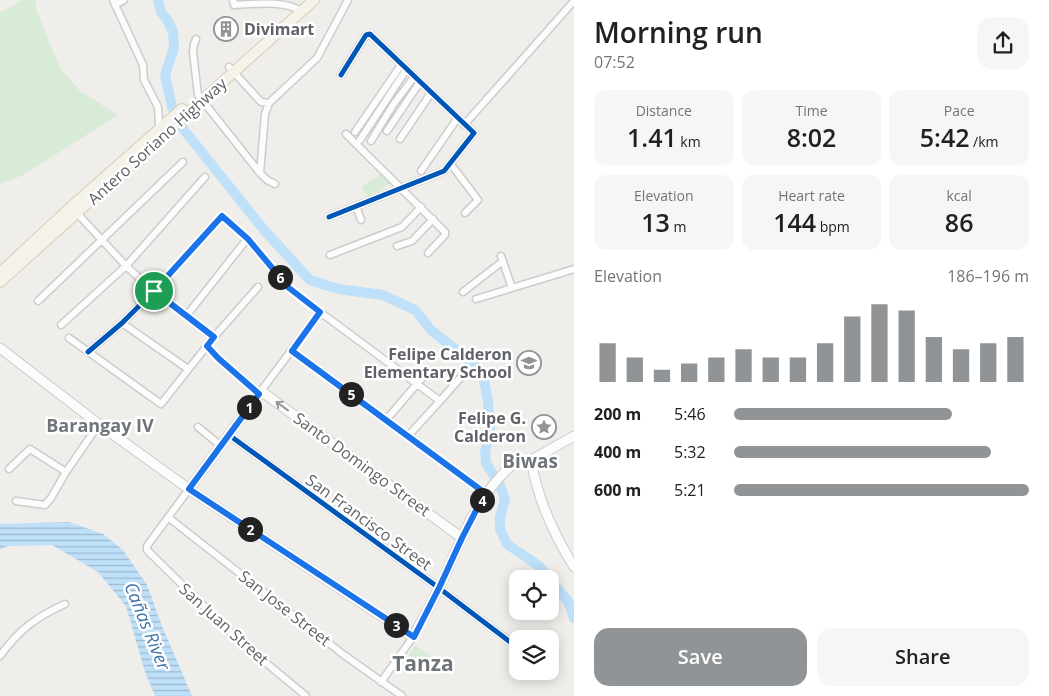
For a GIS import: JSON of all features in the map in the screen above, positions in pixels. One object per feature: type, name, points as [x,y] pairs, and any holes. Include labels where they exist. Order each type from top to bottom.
[{"type":"main road","name":"Antero Soriano Highway","points":[[0,273],[74,210],[301,6],[314,0]]},
{"type":"main road","name":"Antero Soriano Highway","points":[[0,282],[74,210]]},
{"type":"main road","points":[[0,348],[99,424],[189,489],[414,637],[462,538],[488,490],[514,464],[531,461],[574,436]]},
{"type":"main road","points":[[189,489],[260,392]]},
{"type":"main road","name":"Santo Domingo Street","points":[[260,392],[462,538]]},
{"type":"main road","points":[[531,461],[553,529],[574,567]]},
{"type":"street","points":[[124,0],[114,2],[143,65],[144,80],[158,107],[159,123],[167,127]]},
{"type":"street","points":[[233,0],[234,5],[283,3],[301,6]]},
{"type":"street","points":[[260,173],[265,114],[269,103],[317,58],[348,0]]},
{"type":"street","points":[[464,125],[574,1]]},
{"type":"street","points":[[329,217],[444,171],[474,133],[457,119],[370,34],[368,34],[341,75]]},
{"type":"street","points":[[196,38],[194,52],[200,97],[260,173],[274,184]]},
{"type":"street","points":[[355,132],[401,65]]},
{"type":"street","points":[[231,69],[260,102],[269,103]]},
{"type":"street","points":[[360,140],[406,70]]},
{"type":"street","points":[[371,142],[393,105],[414,77]]},
{"type":"street","points":[[387,131],[420,82]]},
{"type":"street","points":[[400,138],[431,93]]},
{"type":"street","points":[[421,171],[457,119]]},
{"type":"street","points":[[346,134],[445,232],[428,253]]},
{"type":"street","points":[[38,301],[183,162]]},
{"type":"street","points":[[450,164],[478,200],[464,213]]},
{"type":"street","points":[[62,325],[126,266],[205,177]]},
{"type":"street","points":[[356,206],[361,220]]},
{"type":"street","points":[[330,255],[402,227],[421,207]]},
{"type":"street","points":[[74,210],[126,266],[154,291],[214,337]]},
{"type":"street","points":[[88,352],[122,323],[154,291],[222,216],[248,239],[289,288],[440,401]]},
{"type":"street","points":[[396,246],[412,240],[433,219]]},
{"type":"street","points":[[187,315],[248,239]]},
{"type":"street","points":[[463,292],[502,259],[512,288]]},
{"type":"street","points":[[476,299],[574,269]]},
{"type":"street","points":[[69,338],[161,404],[214,337],[258,287]]},
{"type":"street","points":[[207,346],[218,358],[260,392],[320,312]]},
{"type":"street","points":[[122,323],[188,369]]},
{"type":"street","points":[[292,351],[408,436],[488,490]]},
{"type":"street","points":[[386,420],[428,371]]},
{"type":"street","points":[[408,436],[461,377]]},
{"type":"street","points":[[16,501],[44,505],[51,498],[66,472],[99,424]]},
{"type":"street","points":[[198,427],[221,446]]},
{"type":"street","name":"San Francisco Street","points":[[229,435],[509,641]]},
{"type":"street","points":[[9,469],[30,448],[66,472]]},
{"type":"street","points":[[169,518],[189,489]]},
{"type":"street","name":"San Juan Street","points":[[169,518],[146,548],[235,638],[306,696]]},
{"type":"street","name":"San Jose Street","points":[[169,518],[337,649],[402,696]]},
{"type":"street","points":[[0,656],[22,630],[42,615],[65,604]]},
{"type":"street","points":[[381,682],[414,637]]},
{"type":"green space","points":[[22,0],[36,0],[36,9],[60,68],[80,91],[118,115],[23,175],[0,184],[0,13]]},
{"type":"green space","points":[[384,172],[391,183],[368,197],[361,187]]},
{"type":"green space","points":[[415,645],[439,661],[430,673],[407,658]]},
{"type":"water","name":"Cañas River","points":[[69,522],[103,534],[123,550],[147,585],[162,626],[192,696],[155,696],[145,672],[126,606],[98,572],[52,545],[8,546],[0,549],[0,524]]},
{"type":"waterway","points":[[158,0],[161,12],[173,32],[174,48],[165,75],[172,107],[184,130],[264,230],[310,280],[338,289],[383,295],[415,310],[431,330],[476,366],[484,380],[488,402],[490,429],[485,452],[486,463],[500,486],[505,499],[500,517],[500,529],[507,544],[542,570]]},
{"type":"waterway","points":[[559,590],[568,601],[574,618]]},
{"type":"cycle path","points":[[329,217],[444,171],[474,133],[370,34],[366,35],[341,75]]},
{"type":"cycle path","points":[[88,352],[122,323],[154,291],[222,216],[247,239],[289,288],[320,312]]},
{"type":"cycle path","points":[[229,435],[509,641]]},
{"type":"place","name":"Divimart","points":[[226,29]]},
{"type":"place","name":"Felipe Calderon Elementary School","points":[[529,363]]},
{"type":"place","name":"Felipe G. Calderon","points":[[544,427]]},
{"type":"district","name":"Barangay IV","points":[[100,425]]},
{"type":"district","name":"Biwas","points":[[530,461]]},
{"type":"district","name":"Tanza","points":[[423,663]]},
{"type":"route","points":[[222,216],[248,239],[289,288],[320,312],[292,351],[485,493],[414,637],[189,489],[259,394],[207,346],[214,337],[154,291],[222,216]]}]
